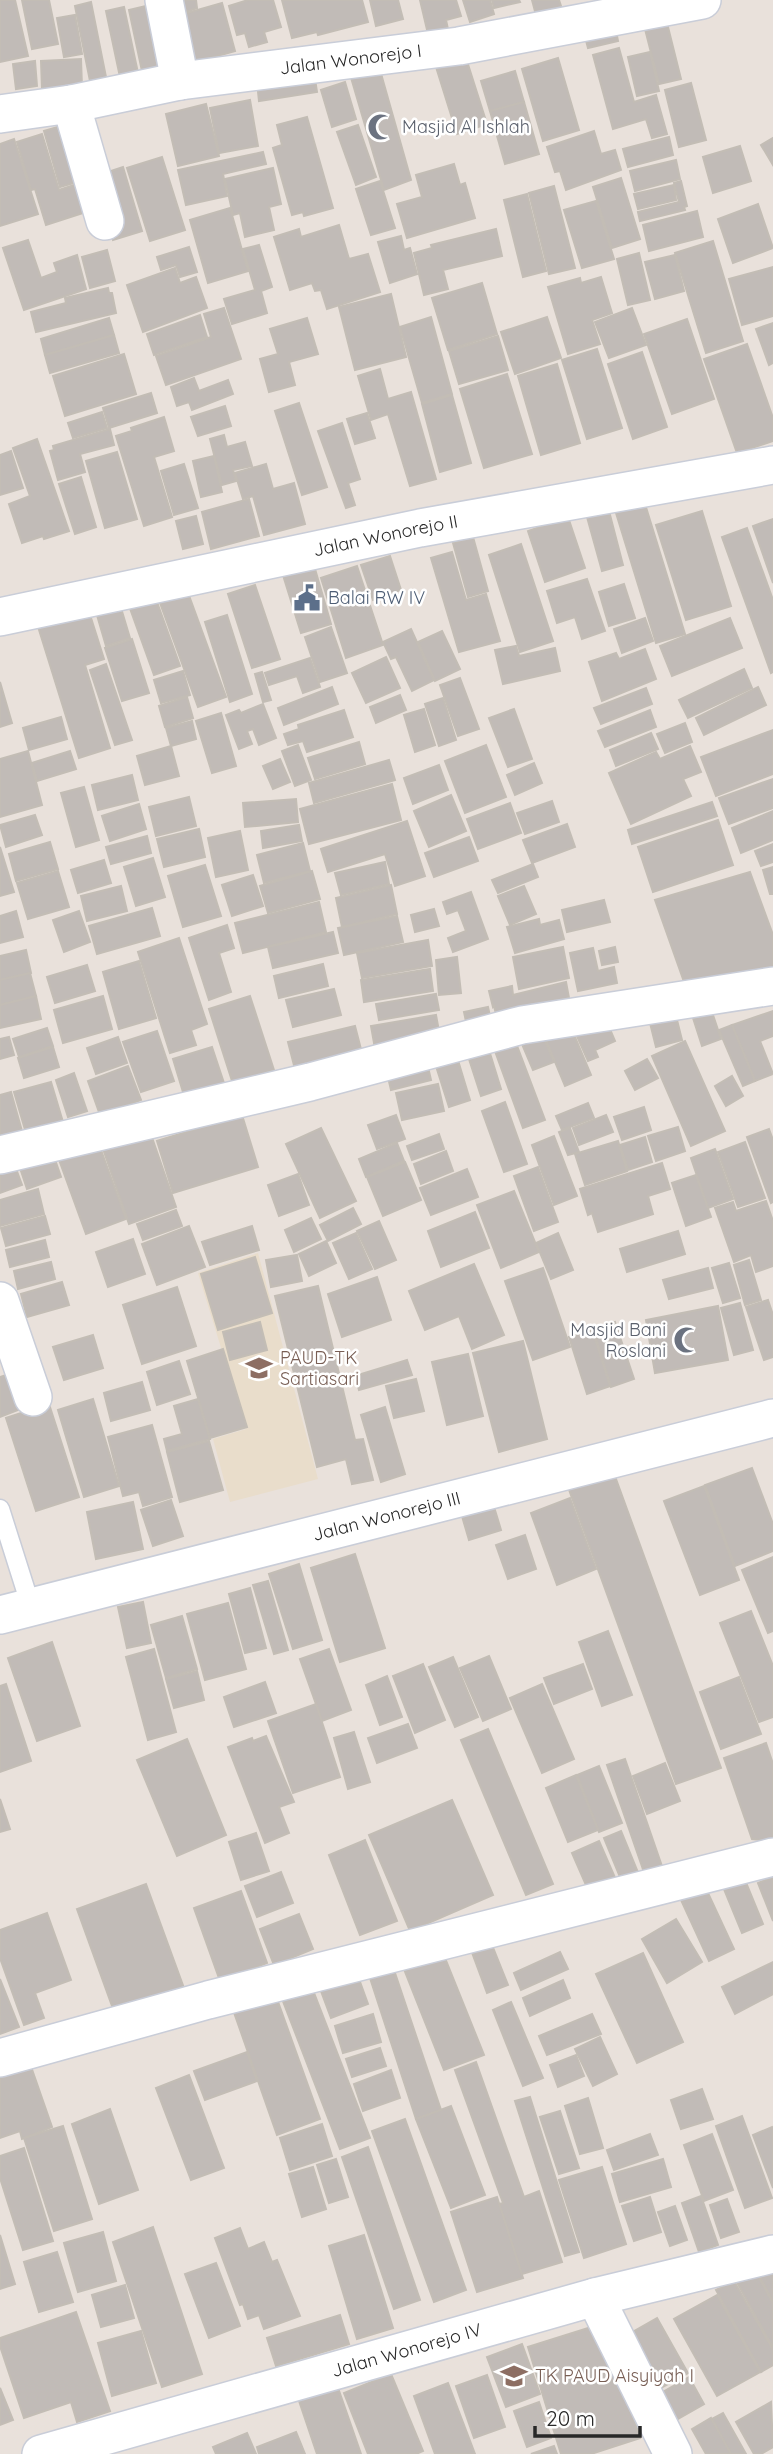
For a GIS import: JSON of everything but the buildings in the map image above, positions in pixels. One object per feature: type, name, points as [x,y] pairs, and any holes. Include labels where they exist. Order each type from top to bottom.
[{"type":"street","points":[[164,0],[180,81]]},
{"type":"street","name":"Jalan Wonorejo I","points":[[0,114],[71,104],[180,81],[459,46],[702,0]]},
{"type":"street","points":[[71,104],[105,221]]},
{"type":"street","name":"Jalan Wonorejo II","points":[[0,617],[420,528],[773,465]]},
{"type":"street","points":[[0,1155],[310,1082],[522,1025],[773,986]]},
{"type":"street","points":[[0,1301],[33,1396]]},
{"type":"street","name":"Jalan Wonorejo III","points":[[15,1611],[773,1418]]},
{"type":"street","points":[[0,2058],[208,2000],[773,1857]]},
{"type":"street","name":"Jalan Wonorejo IV","points":[[41,2454],[129,2442],[595,2297],[773,2254]]},
{"type":"street","points":[[595,2297],[673,2454]]},
{"type":"lane","points":[[0,1509],[15,1611]]},
{"type":"shaded area","name":"PAUD-TK Sartiasari","points":[[258,1253],[318,1479],[230,1502],[213,1439],[246,1429],[198,1273]]},
{"type":"place","name":"Masjid Al Ishlah","points":[[381,127]]},
{"type":"place","name":"Balai RW IV","points":[[307,598]]},
{"type":"place","name":"Masjid Bani Roslani","points":[[687,1340]]},
{"type":"place","name":"PAUD-TK Sartiasari","points":[[259,1368]]},
{"type":"place","name":"TK PAUD Aisyiyah I","points":[[514,2376]]}]
